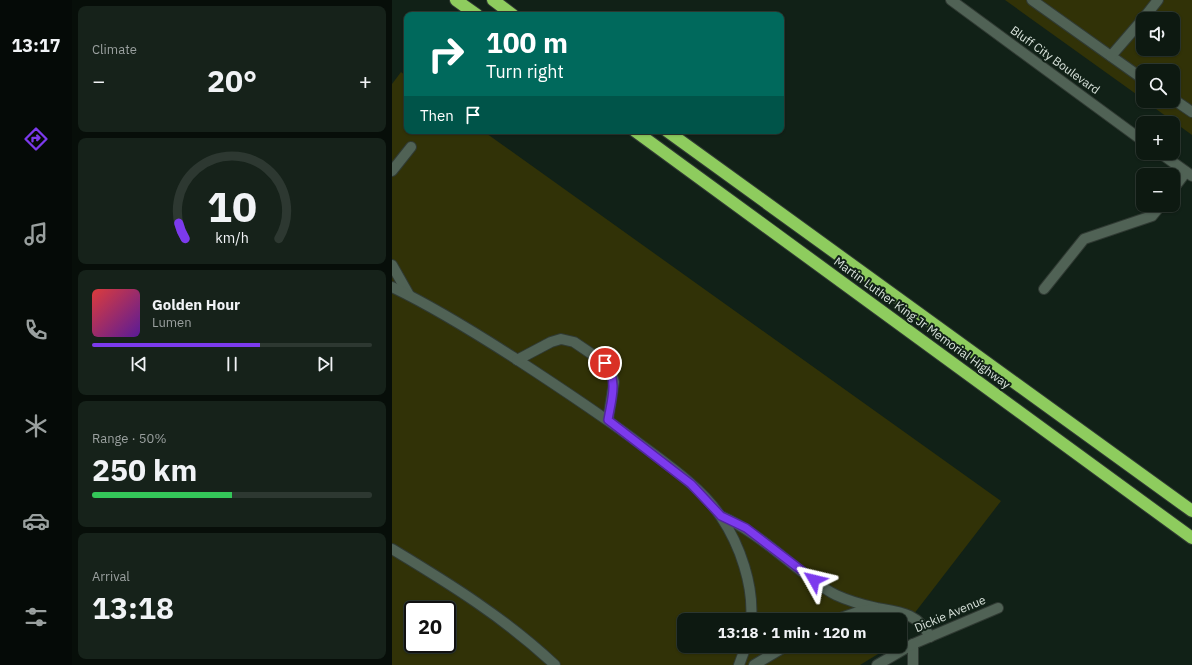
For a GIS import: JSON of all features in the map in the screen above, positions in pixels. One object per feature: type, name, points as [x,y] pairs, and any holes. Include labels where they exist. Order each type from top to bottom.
[{"type":"highway","points":[[456,0],[473,12]]},
{"type":"highway","points":[[493,0],[509,12]]},
{"type":"highway","name":"Martin Luther King Jr Memorial Highway","points":[[639,134],[1192,538]]},
{"type":"highway","name":"Martin Luther King Jr Memorial Highway","points":[[671,134],[1192,511]]},
{"type":"street","name":"Bluff City Boulevard","points":[[951,0],[1136,136]]},
{"type":"street","points":[[1032,0],[1136,74]]},
{"type":"street","points":[[1149,12],[1158,0]]},
{"type":"street","points":[[1111,56],[1136,27]]},
{"type":"street","points":[[1180,104],[1192,112]]},
{"type":"street","points":[[392,171],[411,147]]},
{"type":"street","points":[[1170,160],[1189,174],[1180,182]]},
{"type":"street","points":[[1044,289],[1084,239],[1152,216],[1155,212]]},
{"type":"street","points":[[392,265],[410,295]]},
{"type":"street","points":[[392,287],[410,295],[471,330],[563,388],[608,420],[691,484],[721,516],[745,567],[750,613]]},
{"type":"street","points":[[517,360],[561,338],[574,342],[605,363],[612,374],[614,382],[608,420]]},
{"type":"street","points":[[721,516],[746,528],[826,589],[847,599],[878,608],[897,610],[915,618],[926,629],[930,637]]},
{"type":"street","points":[[392,549],[489,610],[555,665]]},
{"type":"street","points":[[855,613],[878,608]]},
{"type":"street","name":"Dickie Avenue","points":[[877,665],[913,644],[998,608]]},
{"type":"street","name":"Dickie Avenue","points":[[913,644],[913,665]]},
{"type":"street","points":[[739,665],[743,653]]},
{"type":"street","points":[[754,665],[774,653]]},
{"type":"shaded area","points":[[1005,0],[1192,0],[1192,135],[1180,126],[1180,116],[1166,116],[1155,108],[1180,108],[1180,64],[1136,64],[1136,94]]},
{"type":"shaded area","points":[[401,72],[404,74],[404,134],[487,134],[1001,501],[907,623],[907,613],[677,613],[677,653],[880,653],[860,665],[392,665],[392,84]]},
{"type":"route","points":[[605,363],[610,369],[614,382],[608,420],[691,484],[721,516],[746,528],[814,580]]}]
